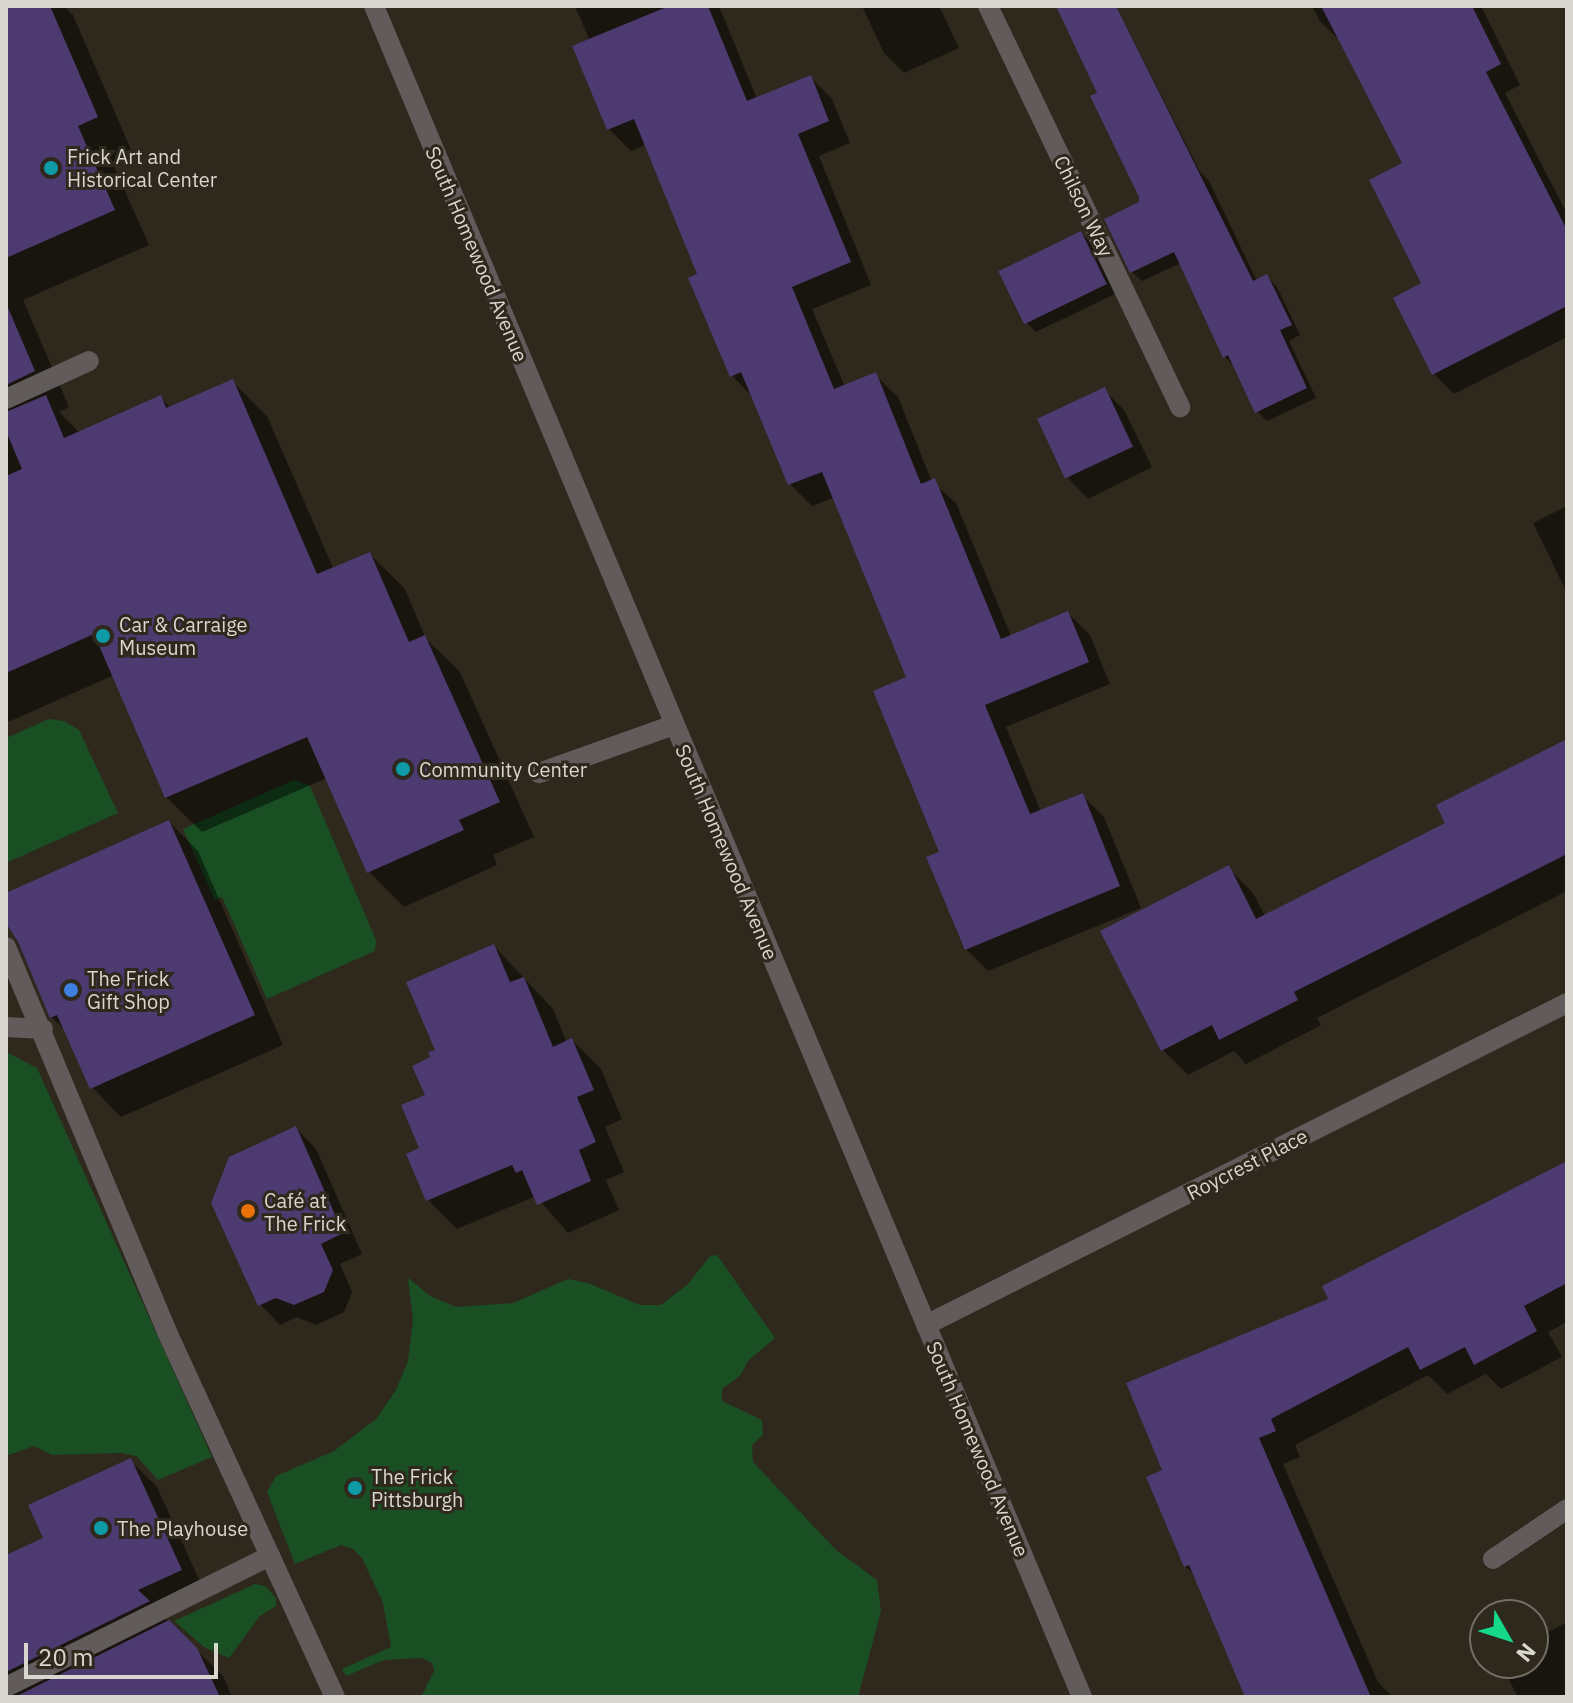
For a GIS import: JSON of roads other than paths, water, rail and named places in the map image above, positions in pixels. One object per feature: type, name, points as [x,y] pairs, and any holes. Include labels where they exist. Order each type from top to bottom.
[{"type":"street","name":"South Homewood Avenue","points":[[374,6],[1082,1697]]},
{"type":"street","name":"Chilson Way","points":[[988,6],[1180,407]]},
{"type":"street","points":[[6,399],[89,361]]},
{"type":"street","points":[[539,773],[674,725]]},
{"type":"street","points":[[6,947],[43,1029],[167,1332],[335,1697]]},
{"type":"street","name":"Roycrest Place","points":[[926,1325],[1567,1003]]},
{"type":"street","points":[[6,1027],[43,1029]]},
{"type":"street","points":[[1493,1559],[1567,1509]]},
{"type":"street","points":[[6,1687],[270,1556]]},
{"type":"place","name":"Frick Art and Historical Center","points":[[51,168]]},
{"type":"place","name":"Car & Carraige Museum","points":[[103,636]]},
{"type":"place","name":"Community Center","points":[[403,769]]},
{"type":"place","name":"The Frick Gift Shop","points":[[71,990]]},
{"type":"place","name":"Café at The Frick","points":[[248,1211]]},
{"type":"place","name":"The Frick Pittsburgh","points":[[355,1488]]},
{"type":"place","name":"The Playhouse","points":[[101,1528]]}]
